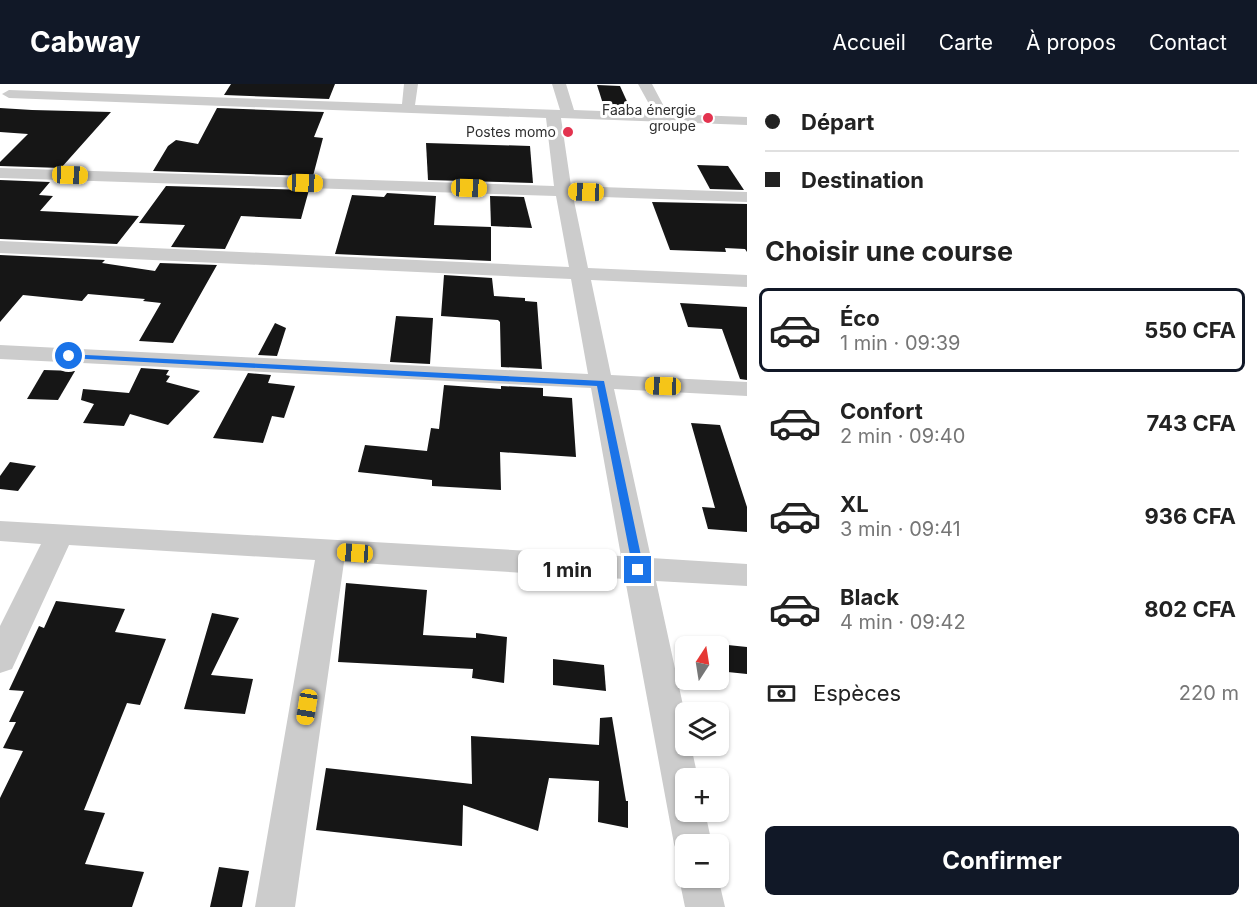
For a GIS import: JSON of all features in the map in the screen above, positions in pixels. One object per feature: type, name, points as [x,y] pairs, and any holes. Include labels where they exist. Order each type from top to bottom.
[{"type":"street","points":[[151,100],[161,84]]},
{"type":"street","points":[[408,109],[411,84]]},
{"type":"street","points":[[559,84],[562,191],[678,768]]},
{"type":"street","points":[[645,84],[663,117]]},
{"type":"street","points":[[13,90],[151,100],[273,99],[408,109],[747,121]]},
{"type":"street","points":[[0,173],[747,197]]},
{"type":"street","points":[[0,247],[747,281]]},
{"type":"street","points":[[0,352],[747,389]]},
{"type":"street","points":[[0,531],[747,575]]},
{"type":"street","points":[[0,659],[60,535]]},
{"type":"street","points":[[275,907],[331,551]]},
{"type":"street","points":[[701,888],[705,907]]},
{"type":"building","points":[[231,84],[335,84],[329,99],[224,95]]},
{"type":"building","points":[[597,85],[620,86],[630,108],[604,107]]},
{"type":"building","points":[[0,108],[111,112],[61,168],[0,166],[0,162],[28,134],[0,132]]},
{"type":"building","points":[[217,108],[324,112],[314,137],[323,138],[313,176],[153,171],[168,146],[176,140],[198,144]]},
{"type":"building","points":[[426,143],[530,146],[533,183],[428,180]]},
{"type":"building","points":[[697,165],[728,166],[744,190],[710,189]]},
{"type":"building","points":[[0,180],[50,182],[39,195],[53,196],[40,211],[139,216],[117,244],[0,239]]},
{"type":"building","points":[[166,186],[309,190],[301,219],[241,216],[225,249],[171,247],[185,225],[139,223]]},
{"type":"building","points":[[387,193],[436,196],[434,225],[491,227],[491,261],[335,254],[352,195],[384,197]]},
{"type":"building","points":[[490,196],[524,197],[532,228],[491,226]]},
{"type":"building","points":[[652,202],[747,204],[747,252],[745,249],[725,248],[726,252],[670,250]]},
{"type":"building","points":[[0,255],[105,260],[102,263],[155,271],[160,263],[217,265],[173,343],[139,341],[161,303],[143,301],[145,299],[88,294],[82,301],[23,295],[0,322]]},
{"type":"building","points":[[444,275],[492,278],[494,296],[525,298],[525,301],[537,302],[542,369],[501,367],[500,322],[498,320],[441,316]]},
{"type":"building","points":[[680,303],[747,307],[747,380],[740,379],[722,329],[688,327]]},
{"type":"building","points":[[396,316],[433,318],[430,364],[390,362]]},
{"type":"building","points":[[275,323],[286,328],[277,356],[258,355]]},
{"type":"building","points":[[141,368],[169,370],[166,375],[170,376],[166,382],[200,391],[168,425],[130,414],[124,426],[83,423],[94,404],[81,400],[83,389],[129,393]]},
{"type":"building","points":[[44,370],[75,371],[58,400],[27,399]]},
{"type":"building","points":[[248,373],[271,375],[268,383],[295,386],[284,418],[272,416],[263,443],[213,438]]},
{"type":"building","points":[[444,385],[501,389],[501,386],[543,388],[543,396],[572,398],[576,457],[500,452],[501,490],[432,486],[432,480],[358,472],[365,445],[427,451],[431,428],[439,429]]},
{"type":"building","points":[[691,423],[720,425],[747,507],[747,532],[708,529],[702,507],[715,508]]},
{"type":"building","points":[[10,462],[36,466],[18,491],[0,489],[0,476]]},
{"type":"building","points":[[346,583],[427,590],[423,635],[476,638],[476,633],[507,637],[504,683],[472,678],[473,669],[338,662]]},
{"type":"building","points":[[56,601],[125,609],[115,632],[166,639],[140,705],[127,703],[84,810],[105,813],[85,864],[144,872],[132,907],[0,907],[0,798],[23,751],[3,748],[16,722],[9,722],[24,691],[9,690],[39,626],[44,628]]},
{"type":"building","points":[[212,613],[239,618],[211,675],[253,679],[245,714],[184,709]]},
{"type":"building","points":[[729,645],[747,647],[747,674],[729,672]]},
{"type":"building","points":[[553,659],[604,665],[606,691],[553,685]]},
{"type":"building","points":[[612,717],[626,801],[628,801],[628,828],[598,822],[599,781],[549,778],[538,831],[463,805],[462,846],[316,830],[326,768],[472,784],[471,736],[599,745],[600,718]]},
{"type":"building","points":[[219,867],[249,871],[242,907],[210,907]]},
{"type":"place","name":"Faaba énergie groupe","points":[[708,118]]},
{"type":"place","name":"Postes momo","points":[[568,132]]},
{"type":"route","points":[[69,356],[601,383],[638,570]]}]
